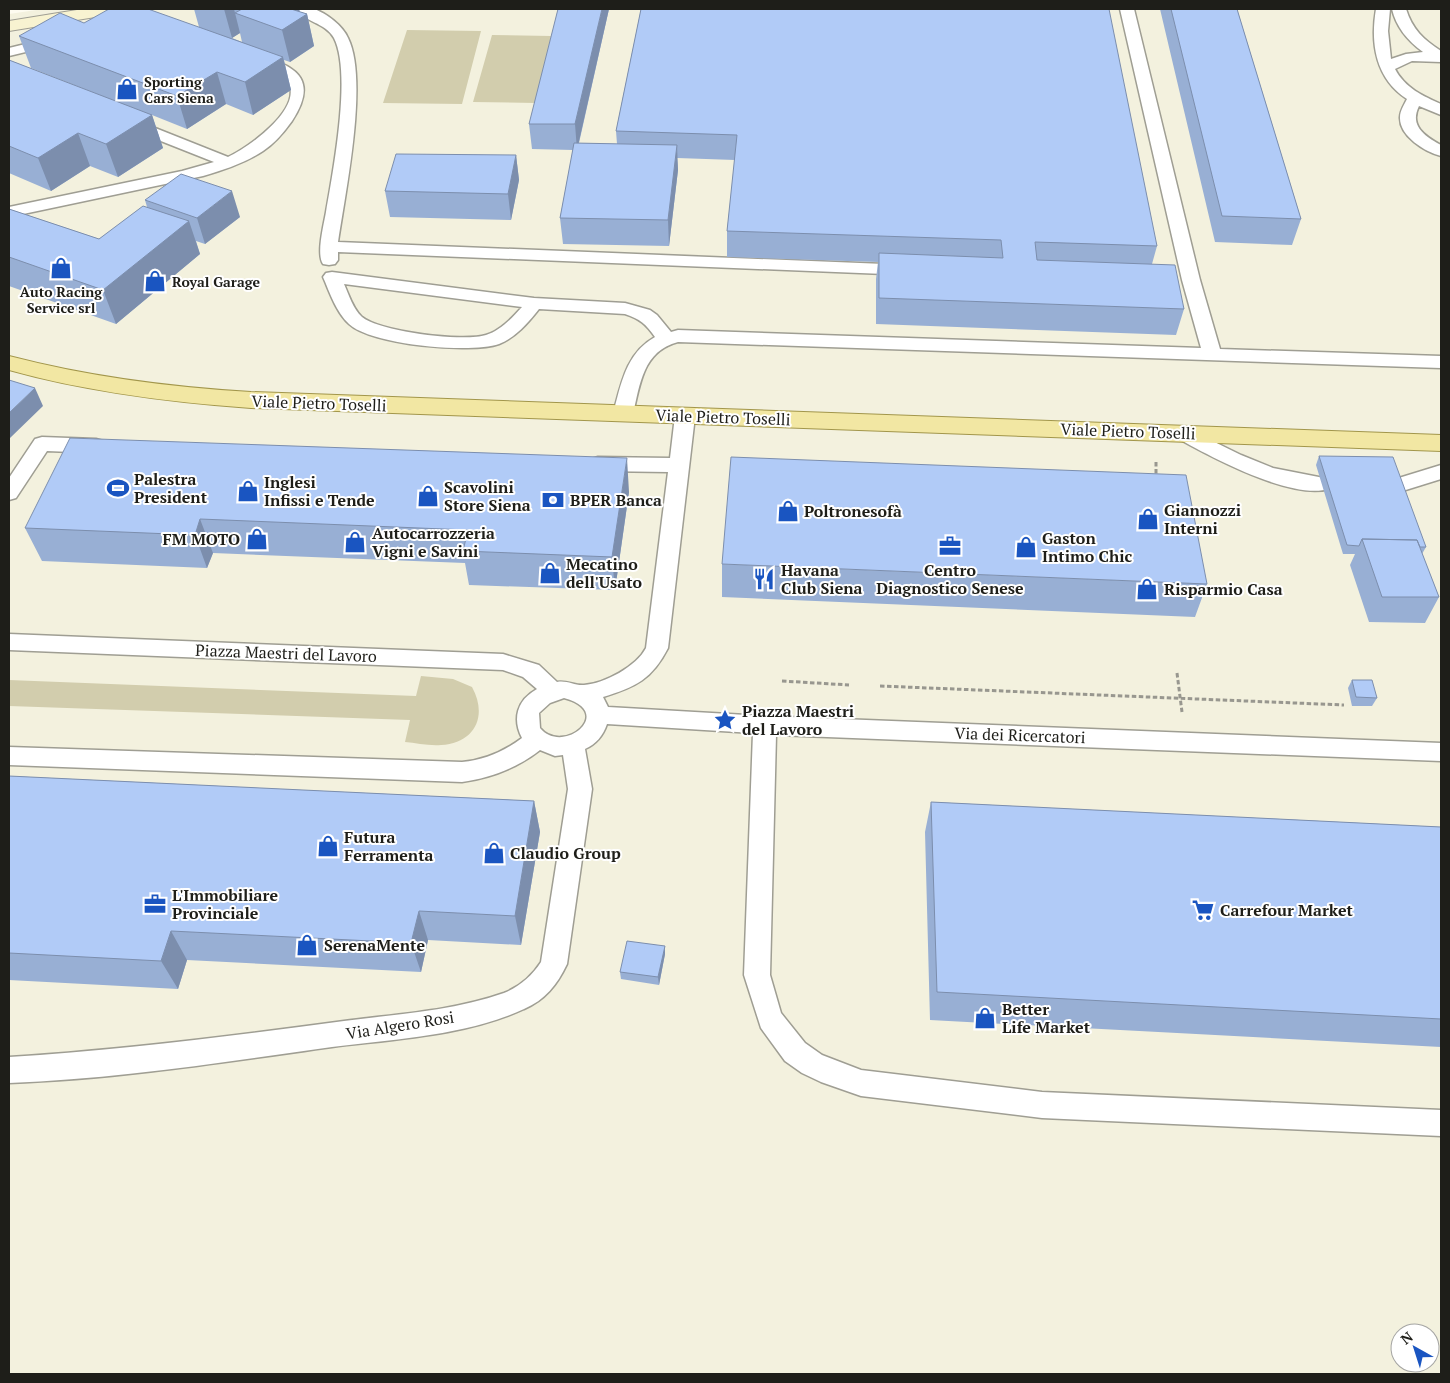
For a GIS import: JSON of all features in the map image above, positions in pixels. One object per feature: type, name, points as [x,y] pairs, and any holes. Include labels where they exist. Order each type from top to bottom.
[{"type":"main road","name":"Viale Pietro Toselli","points":[[9,363],[84,382],[142,391],[210,398],[1441,443]]},
{"type":"street","points":[[9,26],[114,9]]},
{"type":"lane","points":[[302,9],[317,17],[334,30],[345,47],[347,58],[348,112],[329,246],[332,277],[357,323],[374,331],[446,343],[472,344],[489,341],[502,335],[521,321],[534,303]]},
{"type":"lane","points":[[1127,9],[1182,280],[1212,354]]},
{"type":"lane","points":[[1383,9],[1380,34],[1387,68],[1403,89],[1416,98],[1441,110]]},
{"type":"lane","points":[[1399,9],[1406,27],[1417,42],[1441,58]]},
{"type":"lane","points":[[9,52],[67,38]]},
{"type":"lane","points":[[9,212],[181,176],[228,162],[253,151],[275,134],[288,116],[298,96],[296,81],[282,71],[248,56]]},
{"type":"lane","points":[[1387,68],[1398,61],[1412,56],[1441,58]]},
{"type":"lane","points":[[1416,98],[1408,112],[1408,122],[1420,138],[1441,151]]},
{"type":"lane","points":[[118,118],[228,162]]},
{"type":"lane","points":[[9,197],[33,208]]},
{"type":"lane","points":[[329,246],[928,270]]},
{"type":"lane","points":[[332,277],[534,303],[635,311],[651,319],[666,338]]},
{"type":"lane","points":[[623,414],[636,368],[643,354],[652,344],[666,338],[678,336],[1441,362]]},
{"type":"lane","points":[[584,694],[629,679],[647,667],[653,658],[656,648],[685,416]]},
{"type":"lane","points":[[1184,433],[1238,462],[1275,477],[1295,482],[1322,484]]},
{"type":"lane","points":[[9,493],[42,444],[111,446]]},
{"type":"lane","points":[[575,463],[679,466]]},
{"type":"lane","points":[[1396,486],[1436,479]]},
{"type":"lane","name":"Piazza Maestri del Lavoro","points":[[9,642],[503,662],[516,664],[534,672],[552,691]]},
{"type":"lane","points":[[564,689],[584,694],[592,699],[598,707],[599,715],[598,724],[584,740],[573,745],[560,746],[538,740],[530,732],[527,723],[528,713],[541,696],[552,691],[564,689]]},
{"type":"lane","name":"Via dei Ricercatori","points":[[599,715],[765,725],[1441,752]]},
{"type":"lane","points":[[765,725],[757,975],[770,1019],[795,1052],[812,1064],[830,1073],[861,1083],[1042,1105],[1441,1123]]},
{"type":"lane","points":[[9,756],[462,772],[478,771],[502,763],[516,756],[538,740]]},
{"type":"lane","name":"Via Algero Rosi","points":[[9,1070],[78,1066],[167,1057],[356,1032],[479,1012],[507,1004],[525,995],[549,975],[554,964],[580,789],[573,745]]},
{"type":"path","points":[[1156,457],[1156,481]]},
{"type":"path","points":[[1177,673],[1183,716]]},
{"type":"path","points":[[782,681],[849,684]]},
{"type":"path","points":[[880,686],[1344,705]]},
{"type":"shaded area","points":[[43,9],[1441,9],[1441,1374],[9,1374],[9,14]]},
{"type":"shaded area","points":[[407,30],[481,31],[462,104],[383,103]]},
{"type":"shaded area","points":[[492,35],[551,36],[536,103],[473,102]]},
{"type":"shaded area","points":[[421,676],[453,679],[472,687],[479,708],[478,718],[470,733],[462,739],[441,745],[405,742],[410,720],[9,706],[9,680],[416,696]]},
{"type":"building","points":[[109,9],[148,9],[283,57],[245,82],[217,72],[177,96],[19,36],[60,13],[84,23]]},
{"type":"building","points":[[242,9],[291,9],[307,14],[282,30],[235,13]]},
{"type":"building","points":[[558,9],[602,9],[575,124],[529,124]]},
{"type":"building","points":[[641,9],[1109,9],[1157,246],[1035,242],[1037,260],[1175,265],[1184,309],[879,298],[879,253],[1003,258],[1001,240],[727,231],[737,135],[616,131]]},
{"type":"building","points":[[1171,9],[1237,9],[1301,219],[1222,216]]},
{"type":"building","points":[[9,60],[152,115],[106,144],[78,133],[38,158],[9,146]]},
{"type":"building","points":[[574,143],[677,145],[668,220],[560,218]]},
{"type":"building","points":[[396,154],[516,155],[508,194],[385,191]]},
{"type":"building","points":[[181,174],[232,191],[197,218],[145,200]]},
{"type":"building","points":[[143,206],[189,221],[103,290],[9,257],[9,209],[99,239]]},
{"type":"building","points":[[9,380],[35,388],[9,413]]},
{"type":"building","points":[[70,438],[627,458],[612,557],[463,551],[468,530],[200,519],[195,535],[25,528]]},
{"type":"building","points":[[1319,456],[1393,457],[1426,547],[1420,547],[1417,540],[1362,539],[1359,546],[1347,545]]},
{"type":"building","points":[[731,457],[1186,475],[1207,584],[722,564]]},
{"type":"building","points":[[1362,539],[1417,540],[1439,597],[1382,597]]},
{"type":"building","points":[[1352,680],[1372,680],[1377,698],[1356,697]]},
{"type":"building","points":[[9,776],[534,801],[515,916],[419,911],[411,943],[171,931],[161,961],[9,953]]},
{"type":"building","points":[[931,802],[1441,827],[1441,1019],[937,992]]},
{"type":"building","points":[[627,941],[665,946],[658,977],[620,972]]},
{"type":"place","name":"Sporting Cars Siena","points":[[127,89]]},
{"type":"place","name":"Auto Racing Service srl","points":[[61,268]]},
{"type":"place","name":"Royal Garage","points":[[155,281]]},
{"type":"place","name":"Palestra President","points":[[118,488]]},
{"type":"place","name":"Inglesi Infissi e Tende","points":[[248,491]]},
{"type":"place","name":"Scavolini Store Siena","points":[[428,496]]},
{"type":"place","name":"BPER Banca","points":[[553,500]]},
{"type":"place","name":"Poltronesofà","points":[[788,511]]},
{"type":"place","name":"Giannozzi Interni","points":[[1148,519]]},
{"type":"place","name":"FM MOTO","points":[[257,539]]},
{"type":"place","name":"Autocarrozzeria Vigni e Savini","points":[[355,542]]},
{"type":"place","name":"Centro Diagnostico Senese","points":[[950,546]]},
{"type":"place","name":"Gaston Intimo Chic","points":[[1026,547]]},
{"type":"place","name":"Mecatino dell'Usato","points":[[550,573]]},
{"type":"place","name":"Havana Club Siena","points":[[764,579]]},
{"type":"place","name":"Risparmio Casa","points":[[1147,589]]},
{"type":"place","name":"Piazza Maestri del Lavoro","points":[[725,720]]},
{"type":"place","name":"Futura Ferramenta","points":[[328,846]]},
{"type":"place","name":"Claudio Group","points":[[494,853]]},
{"type":"place","name":"L'Immobiliare Provinciale","points":[[155,904]]},
{"type":"place","name":"Carrefour Market","points":[[1203,910]]},
{"type":"place","name":"SerenaMente","points":[[307,945]]},
{"type":"place","name":"Better Life Market","points":[[985,1018]]}]
